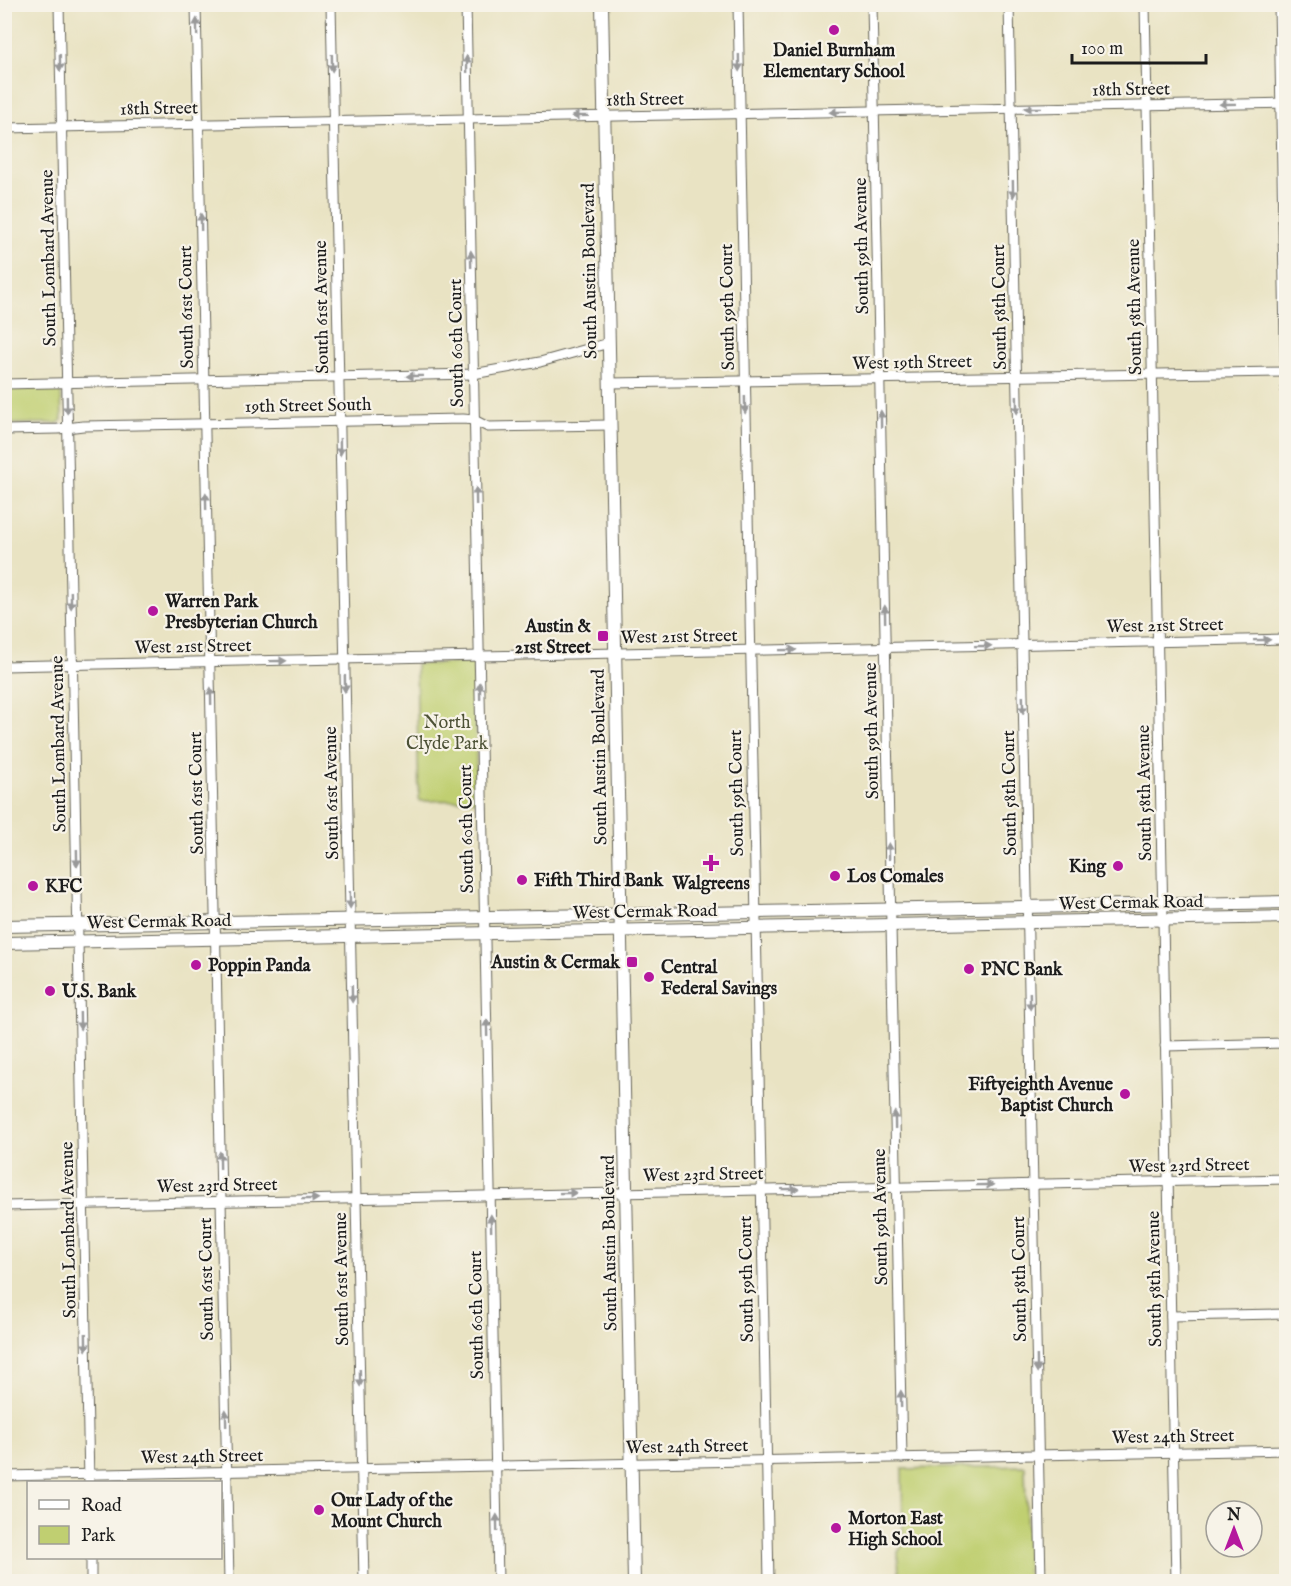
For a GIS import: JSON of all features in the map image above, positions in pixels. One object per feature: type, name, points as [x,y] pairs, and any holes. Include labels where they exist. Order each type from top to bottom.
[{"type":"main road","name":"South Austin Boulevard","points":[[602,4],[634,1581]]},
{"type":"main road","name":"West Cermak Road","points":[[4,926],[1287,902]]},
{"type":"main road","name":"West Cermak Road","points":[[4,943],[1287,917]]},
{"type":"street","name":"South Lombard Avenue","points":[[59,4],[89,1478]]},
{"type":"street","name":"South 61st Court","points":[[196,4],[229,1581]]},
{"type":"street","name":"South 61st Avenue","points":[[331,4],[364,1581]]},
{"type":"street","name":"South 60th Court","points":[[466,4],[498,1581]]},
{"type":"street","name":"South 59th Court","points":[[738,4],[769,1581]]},
{"type":"street","name":"South 59th Avenue","points":[[872,4],[902,1458]]},
{"type":"street","name":"South 58th Court","points":[[1009,4],[1041,1581]]},
{"type":"street","name":"South 58th Avenue","points":[[1145,4],[1176,1581]]},
{"type":"street","points":[[1279,4],[1284,103],[1287,396]]},
{"type":"street","name":"18th Street","points":[[4,128],[1284,103]]},
{"type":"street","points":[[4,384],[473,374],[540,362],[609,343]]},
{"type":"street","name":"West 19th Street","points":[[609,383],[1286,372]]},
{"type":"street","name":"19th Street South","points":[[4,430],[463,419],[474,420],[488,428],[610,425]]},
{"type":"street","name":"West 21st Street","points":[[4,666],[1287,639]]},
{"type":"street","points":[[1165,1046],[1287,1043]]},
{"type":"street","name":"West 23rd Street","points":[[4,1206],[1287,1179]]},
{"type":"street","points":[[1171,1316],[1287,1314]]},
{"type":"street","name":"West 24th Street","points":[[4,1476],[89,1478],[227,1472],[1287,1450]]},
{"type":"street","points":[[91,1559],[91,1581]]},
{"type":"green space","points":[[58,387],[61,390],[62,420],[58,423],[5,424],[4,388]]},
{"type":"green space","name":"North Clyde Park","points":[[474,663],[477,800],[419,801],[416,664]]},
{"type":"green space","points":[[1025,1466],[1028,1581],[899,1581],[898,1552],[903,1545],[902,1469]]},
{"type":"place","name":"Daniel Burnham Elementary School","points":[[834,30]]},
{"type":"place","name":"Warren Park Presbyterian Church","points":[[153,611]]},
{"type":"place","name":"Austin & 21st Street","points":[[603,636]]},
{"type":"place","name":"Walgreens","points":[[711,863]]},
{"type":"place","name":"King","points":[[1118,866]]},
{"type":"place","name":"Los Comales","points":[[835,876]]},
{"type":"place","name":"Fifth Third Bank","points":[[522,880]]},
{"type":"place","name":"KFC","points":[[33,886]]},
{"type":"place","name":"Austin & Cermak","points":[[632,962]]},
{"type":"place","name":"Poppin Panda","points":[[196,965]]},
{"type":"place","name":"PNC Bank","points":[[969,969]]},
{"type":"place","name":"Central Federal Savings","points":[[649,977]]},
{"type":"place","name":"U.S. Bank","points":[[50,991]]},
{"type":"place","name":"Fiftyeighth Avenue Baptist Church","points":[[1125,1094]]},
{"type":"place","name":"Our Lady of the Mount Church","points":[[319,1510]]},
{"type":"place","name":"Morton East High School","points":[[836,1528]]}]
